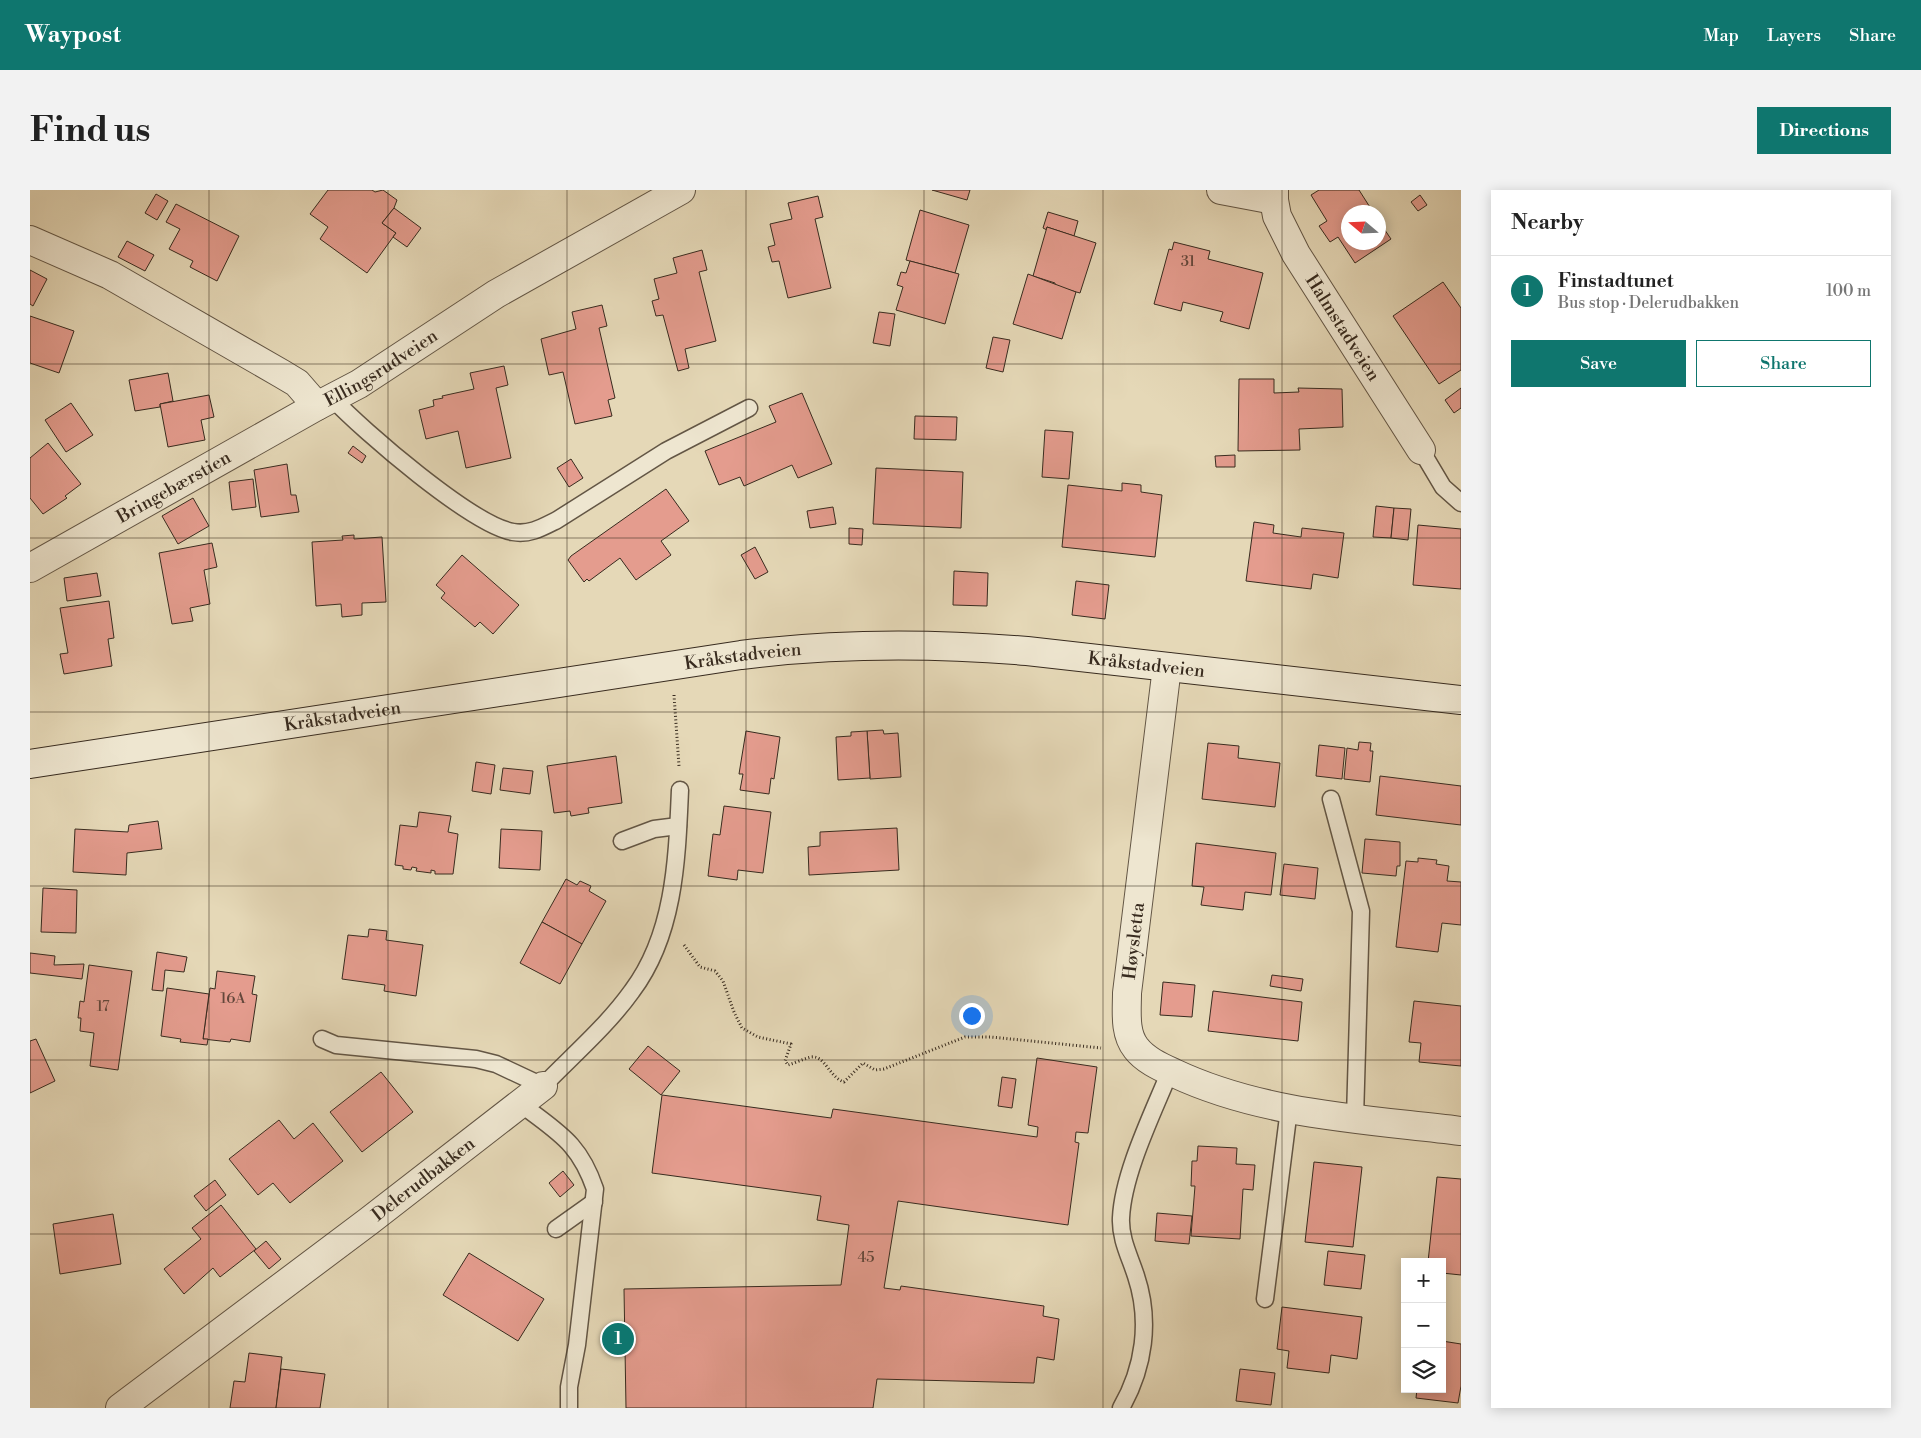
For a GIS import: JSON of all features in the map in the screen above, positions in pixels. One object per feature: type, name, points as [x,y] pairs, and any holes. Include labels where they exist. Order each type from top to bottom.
[{"type":"street","name":"Ellingsrudveien","points":[[30,240],[110,275],[265,364],[324,402],[359,384],[496,294],[680,190]]},
{"type":"street","name":"Halmstadveien","points":[[1221,190],[1274,195],[1283,231],[1296,254],[1421,450]]},
{"type":"street","name":"Bringebærstien","points":[[30,568],[324,402]]},
{"type":"street","name":"Kråkstadveien","points":[[30,764],[716,659],[808,648],[889,644],[961,646],[1027,651],[1461,700]]},
{"type":"street","name":"Høysletta","points":[[1167,667],[1128,986],[1128,1032],[1140,1054],[1170,1071],[1213,1088],[1289,1109],[1461,1131]]},
{"type":"street","name":"Delerudbakken","points":[[120,1408],[543,1086]]},
{"type":"lane","points":[[324,402],[360,425],[478,517],[512,532],[524,534],[538,530],[557,520],[666,451],[750,408]]},
{"type":"lane","points":[[1421,450],[1442,487],[1461,503]]},
{"type":"lane","points":[[322,1039],[336,1045],[476,1059],[496,1064],[543,1086],[632,992],[646,972],[662,933],[670,905],[676,866],[680,790]]},
{"type":"lane","points":[[1331,799],[1361,911],[1355,1118]]},
{"type":"lane","points":[[622,841],[654,829],[678,826]]},
{"type":"lane","points":[[1121,1408],[1136,1376],[1144,1332],[1141,1296],[1122,1237],[1122,1206],[1132,1167],[1170,1071]]},
{"type":"lane","points":[[521,1104],[570,1142],[587,1165],[595,1189],[577,1345],[569,1387],[569,1408]]},
{"type":"lane","points":[[1265,1299],[1289,1109]]},
{"type":"lane","points":[[556,1229],[594,1202]]},
{"type":"path","points":[[674,689],[680,790]]},
{"type":"path","points":[[662,933],[681,942],[700,966],[715,972],[723,981],[742,1028],[758,1037],[791,1044],[784,1061],[788,1065],[813,1057],[822,1060],[836,1079],[844,1082],[863,1063],[875,1070],[884,1069],[965,1037],[991,1036],[1104,1048],[1128,1032]]},
{"type":"building","points":[[328,190],[372,190],[375,192],[383,190],[397,200],[394,208],[382,223],[396,233],[367,273],[320,239],[328,227],[310,214]]},
{"type":"building","points":[[932,190],[970,190],[967,200]]},
{"type":"building","points":[[1319,190],[1359,190],[1369,205],[1341,205],[1341,242],[1338,237],[1330,242],[1319,226],[1327,221],[1311,195]]},
{"type":"building","points":[[156,194],[168,201],[157,220],[145,213]]},
{"type":"building","points":[[1420,195],[1427,205],[1418,211],[1411,202]]},
{"type":"building","points":[[818,196],[823,217],[815,219],[831,288],[788,298],[779,261],[772,262],[768,247],[775,245],[770,224],[792,219],[788,203]]},
{"type":"building","points":[[176,204],[239,236],[217,281],[190,267],[193,261],[169,249],[180,229],[166,222]]},
{"type":"building","points":[[394,208],[421,228],[407,247],[393,237],[396,233],[382,223]]},
{"type":"building","points":[[920,210],[969,225],[955,273],[906,260]]},
{"type":"building","points":[[1048,212],[1078,221],[1074,236],[1047,227],[1047,230],[1043,228]]},
{"type":"building","points":[[1047,227],[1096,243],[1080,293],[1055,286],[1055,283],[1033,276]]},
{"type":"building","points":[[1386,232],[1391,239],[1386,242]]},
{"type":"building","points":[[127,241],[154,255],[145,271],[118,257]]},
{"type":"building","points":[[1174,242],[1210,251],[1208,259],[1263,273],[1249,329],[1220,321],[1223,312],[1183,302],[1181,311],[1154,304],[1169,249],[1172,250]]},
{"type":"building","points":[[702,250],[707,270],[699,272],[716,341],[685,349],[689,368],[678,371],[663,315],[656,316],[652,301],[659,299],[654,279],[677,273],[673,258]]},
{"type":"building","points":[[1346,250],[1374,250],[1355,263]]},
{"type":"building","points":[[910,261],[959,274],[945,324],[896,310],[903,287],[897,285],[901,272],[906,273]]},
{"type":"building","points":[[30,270],[47,279],[33,306],[30,304]]},
{"type":"building","points":[[1028,274],[1076,292],[1062,339],[1013,324]]},
{"type":"building","points":[[1443,282],[1461,308],[1461,370],[1439,384],[1393,316]]},
{"type":"building","points":[[602,305],[607,326],[599,328],[615,398],[608,400],[612,416],[575,424],[563,372],[549,375],[541,339],[576,329],[572,312]]},
{"type":"building","points":[[879,312],[895,314],[890,346],[873,343]]},
{"type":"building","points":[[30,316],[74,331],[59,373],[30,363]]},
{"type":"building","points":[[993,337],[1010,340],[1003,372],[986,368]]},
{"type":"building","points":[[504,366],[508,385],[496,388],[511,458],[466,468],[458,431],[426,439],[419,410],[434,406],[433,400],[443,398],[442,396],[474,389],[470,373]]},
{"type":"building","points":[[168,373],[173,401],[160,404],[160,407],[135,411],[129,380]]},
{"type":"building","points":[[1239,379],[1274,379],[1274,393],[1299,392],[1298,388],[1342,389],[1343,427],[1299,429],[1300,450],[1238,451]]},
{"type":"building","points":[[1461,388],[1461,408],[1454,413],[1445,400]]},
{"type":"building","points":[[802,393],[832,464],[798,478],[792,465],[744,486],[740,477],[719,485],[705,451],[776,422],[769,406]]},
{"type":"building","points":[[209,395],[214,417],[201,420],[205,440],[168,447],[160,404]]},
{"type":"building","points":[[71,403],[93,435],[66,452],[45,420]]},
{"type":"building","points":[[915,416],[957,417],[956,440],[914,439]]},
{"type":"building","points":[[1045,430],[1073,432],[1069,479],[1042,477]]},
{"type":"building","points":[[48,443],[81,484],[65,496],[67,498],[43,514],[30,498],[30,458]]},
{"type":"building","points":[[353,446],[366,456],[362,463],[348,453]]},
{"type":"building","points":[[1235,455],[1235,467],[1216,467],[1215,456]]},
{"type":"building","points":[[571,459],[583,478],[569,487],[557,468]]},
{"type":"building","points":[[287,464],[291,495],[296,495],[299,512],[261,517],[254,470]]},
{"type":"building","points":[[876,468],[963,472],[961,528],[873,524]]},
{"type":"building","points":[[253,479],[256,507],[232,510],[229,482]]},
{"type":"building","points":[[1122,483],[1141,485],[1141,492],[1162,495],[1155,557],[1062,547],[1068,485],[1122,491]]},
{"type":"building","points":[[666,489],[689,521],[661,541],[671,555],[636,580],[620,558],[589,581],[587,579],[584,582],[568,560],[571,556]]},
{"type":"building","points":[[193,498],[209,526],[178,544],[162,516]]},
{"type":"building","points":[[1376,506],[1394,508],[1391,538],[1373,537]]},
{"type":"building","points":[[833,507],[836,524],[810,528],[807,511]]},
{"type":"building","points":[[1394,508],[1411,509],[1408,540],[1391,538]]},
{"type":"building","points":[[1254,522],[1274,525],[1273,533],[1301,537],[1302,528],[1344,533],[1338,578],[1313,574],[1311,589],[1246,581]]},
{"type":"building","points":[[1418,525],[1461,529],[1461,589],[1413,585]]},
{"type":"building","points":[[849,528],[863,529],[862,545],[849,544]]},
{"type":"building","points":[[354,535],[354,539],[382,537],[386,602],[362,603],[362,615],[342,617],[341,604],[316,606],[312,542],[343,540],[342,536]]},
{"type":"building","points":[[212,543],[217,567],[204,570],[210,604],[190,608],[193,621],[172,624],[159,553]]},
{"type":"building","points":[[755,547],[768,572],[755,579],[741,555]]},
{"type":"building","points":[[462,555],[519,605],[493,634],[480,622],[475,627],[441,598],[445,593],[436,585]]},
{"type":"building","points":[[954,571],[988,573],[987,606],[953,605]]},
{"type":"building","points":[[97,573],[101,596],[67,601],[64,578]]},
{"type":"building","points":[[1076,581],[1109,585],[1105,619],[1072,615]]},
{"type":"building","points":[[109,601],[114,638],[108,639],[112,666],[64,674],[60,654],[68,653],[60,608]]},
{"type":"building","points":[[883,730],[884,734],[898,733],[901,777],[870,779],[867,731]]},
{"type":"building","points":[[746,731],[780,737],[774,779],[771,778],[769,794],[740,790],[743,774],[739,774]]},
{"type":"building","points":[[867,731],[870,778],[838,780],[836,737],[851,736],[851,732]]},
{"type":"building","points":[[1359,742],[1371,743],[1370,751],[1373,751],[1370,782],[1344,779],[1347,748],[1358,750]]},
{"type":"building","points":[[1208,743],[1239,746],[1238,758],[1280,763],[1275,807],[1202,799]]},
{"type":"building","points":[[1319,745],[1345,748],[1342,779],[1316,776]]},
{"type":"building","points":[[616,756],[622,803],[588,808],[589,813],[571,816],[570,811],[554,813],[547,766]]},
{"type":"building","points":[[476,762],[495,765],[491,794],[472,791]]},
{"type":"building","points":[[503,768],[533,771],[530,794],[500,790]]},
{"type":"building","points":[[1380,776],[1461,786],[1461,825],[1376,815]]},
{"type":"building","points":[[724,806],[771,812],[763,873],[738,870],[737,880],[708,876],[713,834],[720,835]]},
{"type":"building","points":[[419,812],[451,816],[448,832],[458,834],[453,874],[435,874],[435,871],[431,870],[431,873],[416,871],[417,868],[412,867],[411,870],[403,869],[403,866],[395,865],[400,825],[417,827]]},
{"type":"building","points":[[158,821],[162,849],[127,853],[126,875],[73,872],[75,829],[128,832],[129,825]]},
{"type":"building","points":[[897,828],[899,870],[809,875],[808,847],[820,846],[820,832]]},
{"type":"building","points":[[501,829],[542,831],[540,870],[499,868]]},
{"type":"building","points":[[1365,839],[1400,842],[1400,866],[1397,866],[1396,876],[1362,873]]},
{"type":"building","points":[[1196,843],[1276,853],[1271,895],[1245,892],[1243,910],[1201,905],[1204,887],[1192,886]]},
{"type":"building","points":[[1418,858],[1437,860],[1436,864],[1449,866],[1447,881],[1461,882],[1461,925],[1442,923],[1438,952],[1396,947],[1406,861],[1418,862]]},
{"type":"building","points":[[1284,864],[1318,868],[1315,899],[1280,895]]},
{"type":"building","points":[[566,879],[577,885],[580,881],[591,886],[589,891],[606,901],[582,944],[542,922]]},
{"type":"building","points":[[43,888],[77,890],[76,933],[41,932]]},
{"type":"building","points":[[542,922],[582,944],[560,984],[520,963]]},
{"type":"building","points":[[369,929],[387,931],[386,940],[423,945],[416,996],[384,991],[385,985],[342,979],[348,935],[368,937]]},
{"type":"building","points":[[157,952],[187,957],[184,972],[165,970],[163,991],[152,990]]},
{"type":"building","points":[[30,953],[55,956],[54,965],[84,964],[82,979],[30,973]]},
{"type":"building","points":[[89,965],[132,971],[118,1070],[90,1066],[94,1033],[80,1031],[81,1018],[78,1018],[80,1001],[84,1002]]},
{"type":"building","points":[[217,971],[255,976],[252,994],[257,995],[250,1042],[231,1039],[230,1042],[203,1039],[210,988],[215,989]]},
{"type":"building","points":[[1272,975],[1303,979],[1301,991],[1270,986]]},
{"type":"building","points":[[1163,982],[1195,985],[1192,1017],[1160,1015]]},
{"type":"building","points":[[167,988],[209,994],[203,1039],[208,1039],[207,1045],[180,1042],[181,1039],[161,1036]]},
{"type":"building","points":[[1213,991],[1302,1002],[1298,1041],[1208,1031]]},
{"type":"building","points":[[1414,1001],[1461,1006],[1461,1066],[1419,1062],[1421,1043],[1409,1042]]},
{"type":"building","points":[[36,1039],[55,1081],[30,1093],[30,1041]]},
{"type":"building","points":[[648,1046],[680,1071],[661,1095],[629,1069]]},
{"type":"building","points":[[1037,1058],[1097,1067],[1088,1133],[1076,1132],[1075,1142],[1079,1143],[1068,1225],[898,1201],[884,1288],[900,1290],[901,1286],[1044,1306],[1043,1316],[1059,1319],[1054,1360],[1037,1357],[1034,1383],[877,1379],[873,1408],[626,1408],[624,1289],[841,1285],[849,1225],[817,1220],[821,1196],[652,1173],[662,1095],[831,1118],[833,1109],[1037,1137],[1038,1127],[1028,1125]]},
{"type":"building","points":[[381,1072],[413,1112],[362,1152],[330,1112]]},
{"type":"building","points":[[1002,1077],[1016,1079],[1012,1108],[998,1106]]},
{"type":"building","points":[[279,1120],[294,1139],[313,1123],[343,1161],[290,1203],[273,1183],[258,1195],[229,1159]]},
{"type":"building","points":[[1198,1146],[1237,1148],[1236,1164],[1255,1165],[1253,1190],[1243,1189],[1240,1239],[1191,1236],[1195,1186],[1191,1186],[1192,1161],[1197,1161]]},
{"type":"building","points":[[1314,1162],[1362,1167],[1353,1247],[1305,1242]]},
{"type":"building","points":[[563,1171],[574,1185],[560,1197],[549,1183]]},
{"type":"building","points":[[1437,1177],[1461,1179],[1461,1275],[1446,1273],[1446,1258],[1428,1258]]},
{"type":"building","points":[[215,1180],[226,1195],[206,1211],[194,1196]]},
{"type":"building","points":[[221,1205],[256,1249],[220,1277],[213,1268],[184,1294],[164,1269],[201,1239],[192,1228]]},
{"type":"building","points":[[1157,1213],[1192,1216],[1189,1244],[1155,1241]]},
{"type":"building","points":[[113,1214],[121,1264],[60,1274],[53,1224]]},
{"type":"building","points":[[266,1241],[281,1259],[269,1269],[254,1251]]},
{"type":"building","points":[[1328,1251],[1365,1255],[1361,1289],[1324,1285]]},
{"type":"building","points":[[469,1253],[544,1299],[518,1341],[443,1295]]},
{"type":"building","points":[[1282,1307],[1362,1317],[1357,1359],[1331,1355],[1329,1373],[1287,1368],[1289,1351],[1277,1349]]},
{"type":"building","points":[[1446,1342],[1461,1344],[1461,1386],[1458,1403],[1416,1398],[1417,1393],[1446,1393]]},
{"type":"building","points":[[249,1353],[282,1357],[276,1408],[230,1408],[234,1381],[245,1382]]},
{"type":"building","points":[[281,1369],[325,1374],[320,1408],[276,1408]]},
{"type":"building","points":[[1240,1369],[1275,1373],[1271,1405],[1236,1401]]},
{"type":"place","name":"Finstadtunet","points":[[618,1339]]}]
